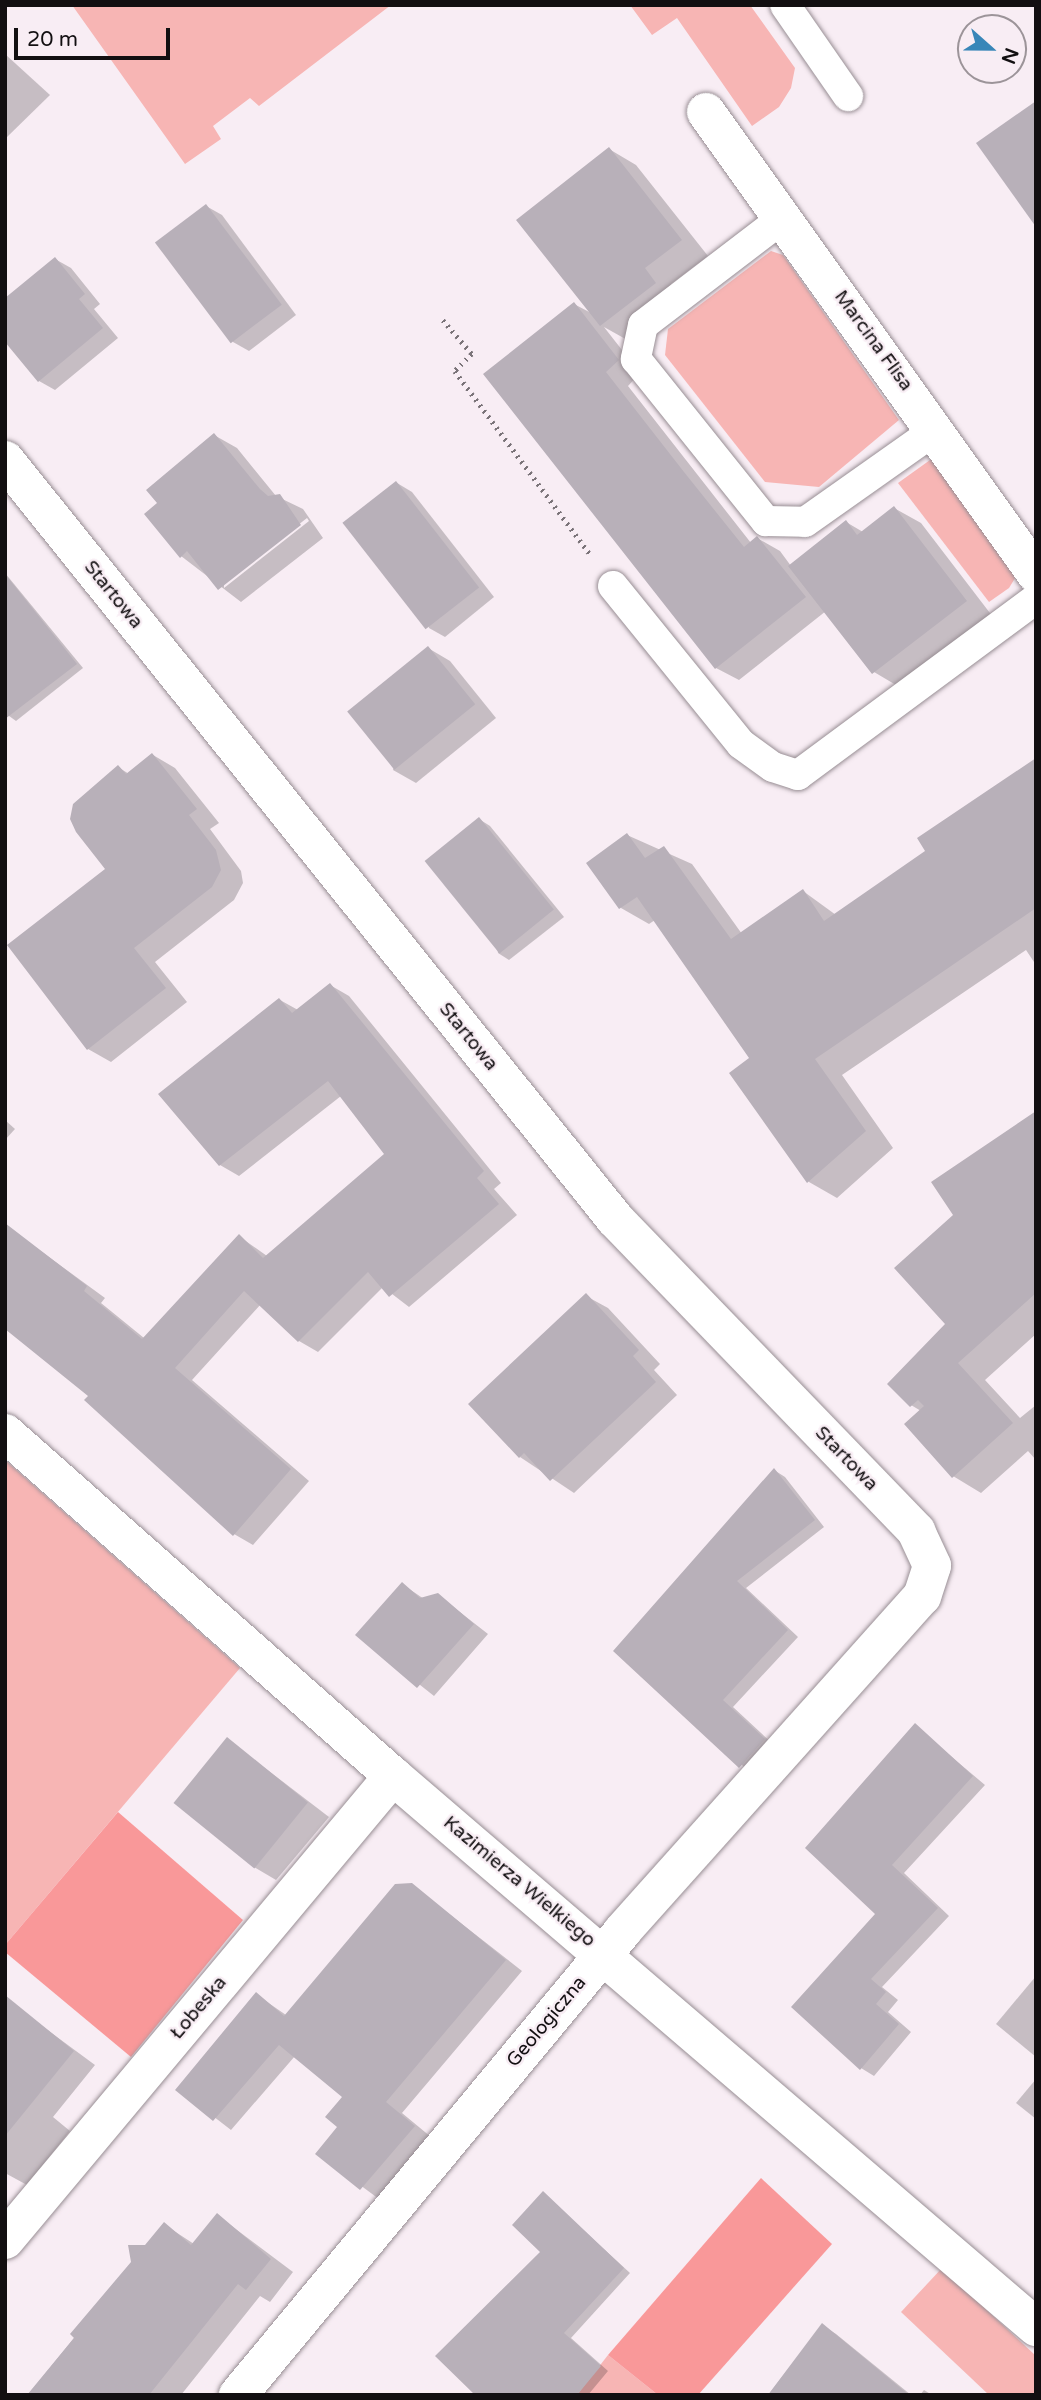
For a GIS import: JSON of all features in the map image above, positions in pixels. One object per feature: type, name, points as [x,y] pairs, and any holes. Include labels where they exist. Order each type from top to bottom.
[{"type":"street","name":"Marcina Flisa","points":[[706,112],[937,429],[1036,573]]},
{"type":"street","name":"Startowa","points":[[5,460],[615,1219],[916,1531],[932,1566],[922,1596]]},
{"type":"street","name":"Kazimierza Wielkiego","points":[[5,1433],[393,1776],[604,1954],[1036,2327]]},
{"type":"street","name":"Geologiczna","points":[[238,2395],[604,1954],[922,1596]]},
{"type":"street","name":"Łobeska","points":[[5,2240],[393,1776]]},
{"type":"lane","points":[[785,5],[848,96]]},
{"type":"lane","points":[[783,218],[643,325],[636,359],[765,521],[805,522],[937,429]]},
{"type":"lane","points":[[613,586],[741,744],[773,767],[798,775],[1036,599]]},
{"type":"path","points":[[443,320],[472,354],[454,370],[613,586]]},
{"type":"shaded area","points":[[72,5],[391,5],[259,106],[250,98],[213,126],[221,139],[185,164]]},
{"type":"shaded area","points":[[630,5],[750,5],[795,68],[791,88],[779,107],[752,126],[677,18],[652,35]]},
{"type":"shaded area","points":[[771,251],[783,255],[899,420],[819,487],[765,482],[665,355],[668,329]]},
{"type":"shaded area","points":[[937,455],[1020,570],[1009,588],[989,602],[898,483]]},
{"type":"shaded area","points":[[5,1460],[240,1668],[5,1945]]},
{"type":"shaded area","points":[[118,1812],[243,1920],[131,2057],[5,1952],[5,1945]]},
{"type":"shaded area","points":[[761,2178],[832,2244],[698,2395],[658,2395],[608,2355]]},
{"type":"shaded area","points":[[942,2268],[1036,2356],[1036,2395],[989,2395],[901,2312]]},
{"type":"shaded area","points":[[608,2355],[658,2395],[577,2395]]},
{"type":"building","points":[[1036,101],[1036,227],[976,143]]},
{"type":"building","points":[[609,147],[682,240],[645,268],[656,283],[600,326],[516,220]]},
{"type":"building","points":[[206,204],[282,305],[231,343],[155,243]]},
{"type":"building","points":[[55,257],[85,294],[79,299],[103,328],[38,382],[5,342],[5,298]]},
{"type":"building","points":[[574,302],[619,360],[606,372],[684,472],[744,547],[757,536],[806,597],[715,669],[483,374]]},
{"type":"building","points":[[214,433],[260,489],[268,496],[280,494],[301,525],[218,590],[187,551],[180,558],[144,514],[157,503],[146,490]]},
{"type":"building","points":[[396,481],[479,587],[426,629],[342,523]]},
{"type":"building","points":[[894,506],[967,601],[872,674],[788,566],[846,520],[857,535]]},
{"type":"building","points":[[5,574],[77,664],[5,719]]},
{"type":"building","points":[[428,646],[475,704],[394,770],[347,711]]},
{"type":"building","points":[[152,753],[197,809],[189,815],[216,850],[221,870],[212,887],[134,948],[166,988],[87,1050],[7,945],[105,869],[76,832],[70,819],[73,804],[118,765],[126,774]]},
{"type":"building","points":[[1036,758],[1036,908],[815,1059],[866,1131],[807,1183],[729,1073],[749,1058],[637,897],[619,909],[586,863],[627,833],[645,858],[664,846],[731,939],[803,889],[824,921],[925,851],[917,838]]},
{"type":"building","points":[[479,817],[554,909],[499,954],[425,861]]},
{"type":"building","points":[[330,983],[484,1171],[477,1178],[499,1204],[389,1297],[368,1272],[298,1342],[244,1291],[175,1368],[291,1469],[233,1536],[84,1400],[88,1396],[5,1329],[5,1223],[87,1286],[84,1291],[142,1339],[239,1234],[263,1258],[384,1154],[328,1081],[219,1166],[158,1094],[279,998],[292,1013]]},
{"type":"building","points":[[1036,1111],[1036,1293],[958,1363],[1013,1423],[952,1478],[904,1424],[924,1406],[918,1400],[910,1407],[887,1384],[945,1324],[894,1268],[953,1215],[931,1182]]},
{"type":"building","points":[[586,1293],[639,1350],[633,1356],[656,1382],[550,1481],[524,1453],[519,1458],[468,1404]]},
{"type":"building","points":[[774,1468],[815,1520],[737,1581],[788,1630],[723,1700],[765,1739],[739,1768],[613,1651]]},
{"type":"building","points":[[402,1582],[420,1598],[438,1593],[474,1624],[417,1688],[355,1635]]},
{"type":"building","points":[[915,1723],[973,1776],[892,1865],[938,1908],[871,1979],[886,1992],[876,2004],[899,2024],[860,2070],[791,2007],[875,1914],[805,1848]]},
{"type":"building","points":[[227,1737],[308,1802],[254,1869],[174,1803]]},
{"type":"building","points":[[412,1883],[506,1960],[386,2102],[415,2126],[360,2190],[315,2154],[337,2127],[325,2117],[342,2097],[279,2045],[213,2121],[175,2090],[256,1992],[284,2016],[395,1884]]},
{"type":"building","points":[[5,1995],[74,2051],[5,2136]]},
{"type":"building","points":[[543,2191],[624,2268],[564,2333],[601,2366],[577,2395],[475,2395],[435,2356],[540,2252],[512,2225]]},
{"type":"building","points":[[217,2213],[271,2259],[246,2290],[238,2284],[149,2395],[27,2395],[74,2338],[70,2334],[131,2262],[128,2245],[145,2245],[164,2222],[191,2245]]},
{"type":"building","points":[[822,2323],[909,2395],[768,2395]]}]
